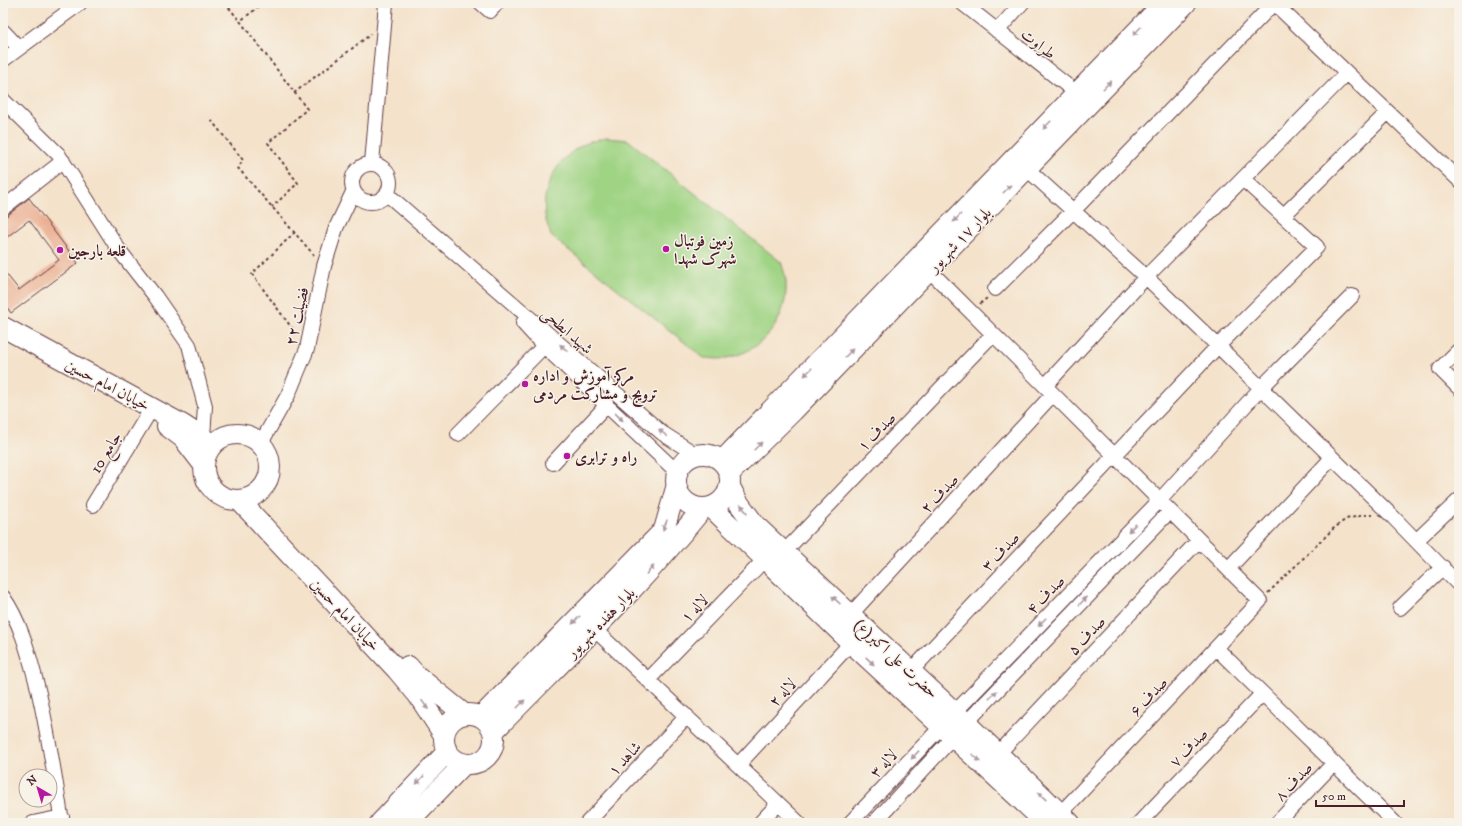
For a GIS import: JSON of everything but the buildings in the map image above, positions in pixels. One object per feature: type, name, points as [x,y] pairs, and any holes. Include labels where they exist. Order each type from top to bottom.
[{"type":"street","points":[[3,60],[80,3]]},
{"type":"street","points":[[372,163],[386,3]]},
{"type":"street","points":[[481,3],[490,11],[497,3]]},
{"type":"street","name":"طراوت","points":[[962,3],[1083,98]]},
{"type":"street","points":[[997,31],[1022,3]]},
{"type":"street","name":"بلوار ۱۷ شهریور","points":[[727,474],[793,411],[1026,168],[1164,3]]},
{"type":"street","name":"بلوار ۱۷ شهریور","points":[[727,474],[1083,98],[1186,3]]},
{"type":"street","points":[[995,289],[1073,211],[1274,3],[1459,180]]},
{"type":"street","points":[[3,31],[19,48]]},
{"type":"street","name":"صدف ۲","points":[[850,614],[1049,390],[1146,277],[1347,73]]},
{"type":"street","points":[[3,100],[58,154],[119,250],[190,344],[205,406],[207,440],[203,464],[206,479],[213,490],[225,498],[246,498],[264,486],[270,472],[269,456],[261,443],[250,436],[237,433],[207,440]]},
{"type":"street","points":[[1243,179],[1283,216],[1388,112]]},
{"type":"street","points":[[3,208],[63,161]]},
{"type":"street","points":[[372,163],[382,166],[389,174],[390,184],[387,194],[380,200],[370,202],[360,199],[353,192],[351,182],[355,172],[362,165],[372,163]]},
{"type":"street","points":[[1026,168],[1146,277],[1218,346],[1393,517],[1459,585]]},
{"type":"street","name":"فضیلت ۲۲","points":[[261,443],[288,395],[307,349],[324,266],[336,228],[353,192]]},
{"type":"street","name":"شهید ابطحی","points":[[387,194],[662,433],[695,454]]},
{"type":"street","name":"صدف ۳","points":[[911,672],[1218,346],[1317,247],[1283,216]]},
{"type":"street","points":[[929,270],[1260,601]]},
{"type":"street","name":"شهید ابطحی","points":[[496,288],[516,315],[544,346],[607,405],[677,480]]},
{"type":"street","name":"صدف ۴","points":[[960,717],[1261,388],[1352,296]]},
{"type":"street","name":"خیابان امام حسین","points":[[3,327],[183,425],[207,440]]},
{"type":"street","name":"صدف ۱","points":[[784,552],[993,334]]},
{"type":"street","name":"خیابان امام حسین","points":[[3,340],[106,396],[169,427],[183,438],[203,464]]},
{"type":"street","points":[[458,434],[544,346]]},
{"type":"street","points":[[1459,350],[1440,369],[1459,388]]},
{"type":"street","points":[[553,463],[607,405]]},
{"type":"street","name":"جامع 10","points":[[93,505],[147,416]]},
{"type":"street","points":[[695,454],[710,454],[727,474],[723,500],[707,508],[692,506],[682,499],[677,480],[683,461],[695,454]]},
{"type":"street","points":[[1228,569],[1332,458]]},
{"type":"street","name":"حضرت علی اکبر(ع)","points":[[727,474],[738,502],[756,525],[998,754],[1058,820]]},
{"type":"street","name":"بلوار هفده شهریور","points":[[479,721],[664,530],[677,480]]},
{"type":"street","name":"خیابان امام حسین","points":[[246,498],[416,675],[479,721]]},
{"type":"street","name":"خیابان امام حسین","points":[[246,498],[418,695],[446,743]]},
{"type":"street","points":[[1416,541],[1459,500]]},
{"type":"street","name":"حضرت علی اکبر(ع)","points":[[707,508],[947,732],[1058,820]]},
{"type":"street","name":"بلوار هفده شهریور","points":[[479,721],[594,629],[707,508]]},
{"type":"street","name":"صدف ۴","points":[[960,717],[1170,511]]},
{"type":"street","name":"صدف ۵","points":[[998,754],[1199,540]]},
{"type":"street","name":"لاله ۱","points":[[648,680],[764,560]]},
{"type":"street","points":[[788,582],[801,568]]},
{"type":"street","points":[[1400,608],[1443,568]]},
{"type":"street","points":[[3,597],[14,614],[30,660],[46,722],[62,820],[33,823]]},
{"type":"street","name":"صدف ۶","points":[[1058,820],[1260,601]]},
{"type":"street","points":[[594,629],[799,823]]},
{"type":"street","name":"لاله ۲","points":[[738,765],[850,643]]},
{"type":"street","points":[[1216,648],[1395,823]]},
{"type":"street","name":"صدف ۷","points":[[1139,823],[1262,694]]},
{"type":"street","name":"شاهد ۱","points":[[587,823],[687,716]]},
{"type":"street","points":[[380,823],[446,743],[449,723],[456,717],[479,721],[494,737],[493,747],[488,756],[474,764],[464,764],[453,758],[446,743]]},
{"type":"street","points":[[874,823],[960,717]]},
{"type":"street","name":"لاله ۳","points":[[850,823],[947,732]]},
{"type":"street","name":"صدف ۸","points":[[1278,823],[1334,763]]},
{"type":"street","points":[[406,823],[464,764]]},
{"type":"street","points":[[760,823],[778,804]]},
{"type":"path","points":[[225,3],[307,109],[268,143],[298,183],[272,207]]},
{"type":"path","points":[[240,21],[264,3]]},
{"type":"path","points":[[294,93],[384,25]]},
{"type":"path","points":[[211,120],[243,160],[238,168],[324,266]]},
{"type":"path","points":[[295,232],[252,274],[307,349]]},
{"type":"path","points":[[972,312],[995,289]]},
{"type":"path","points":[[1260,601],[1333,529],[1346,519],[1375,514],[1393,517]]},
{"type":"green space","name":"زمین فوتبال شهرک شهدا","points":[[606,138],[628,140],[781,262],[786,283],[783,309],[770,332],[751,349],[739,355],[721,359],[704,358],[551,236],[545,218],[545,204],[546,193],[554,173],[567,156],[576,149],[587,143]]},
{"type":"place","name":"زمین فوتبال شهرک شهدا","points":[[666,249]]},
{"type":"place","name":"قلعه بارجین","points":[[60,250]]},
{"type":"place","name":"مرکز آموزش و اداره ترویج و مشارکت مردمی","points":[[525,384]]},
{"type":"place","name":"راه و ترابری","points":[[567,456]]}]
